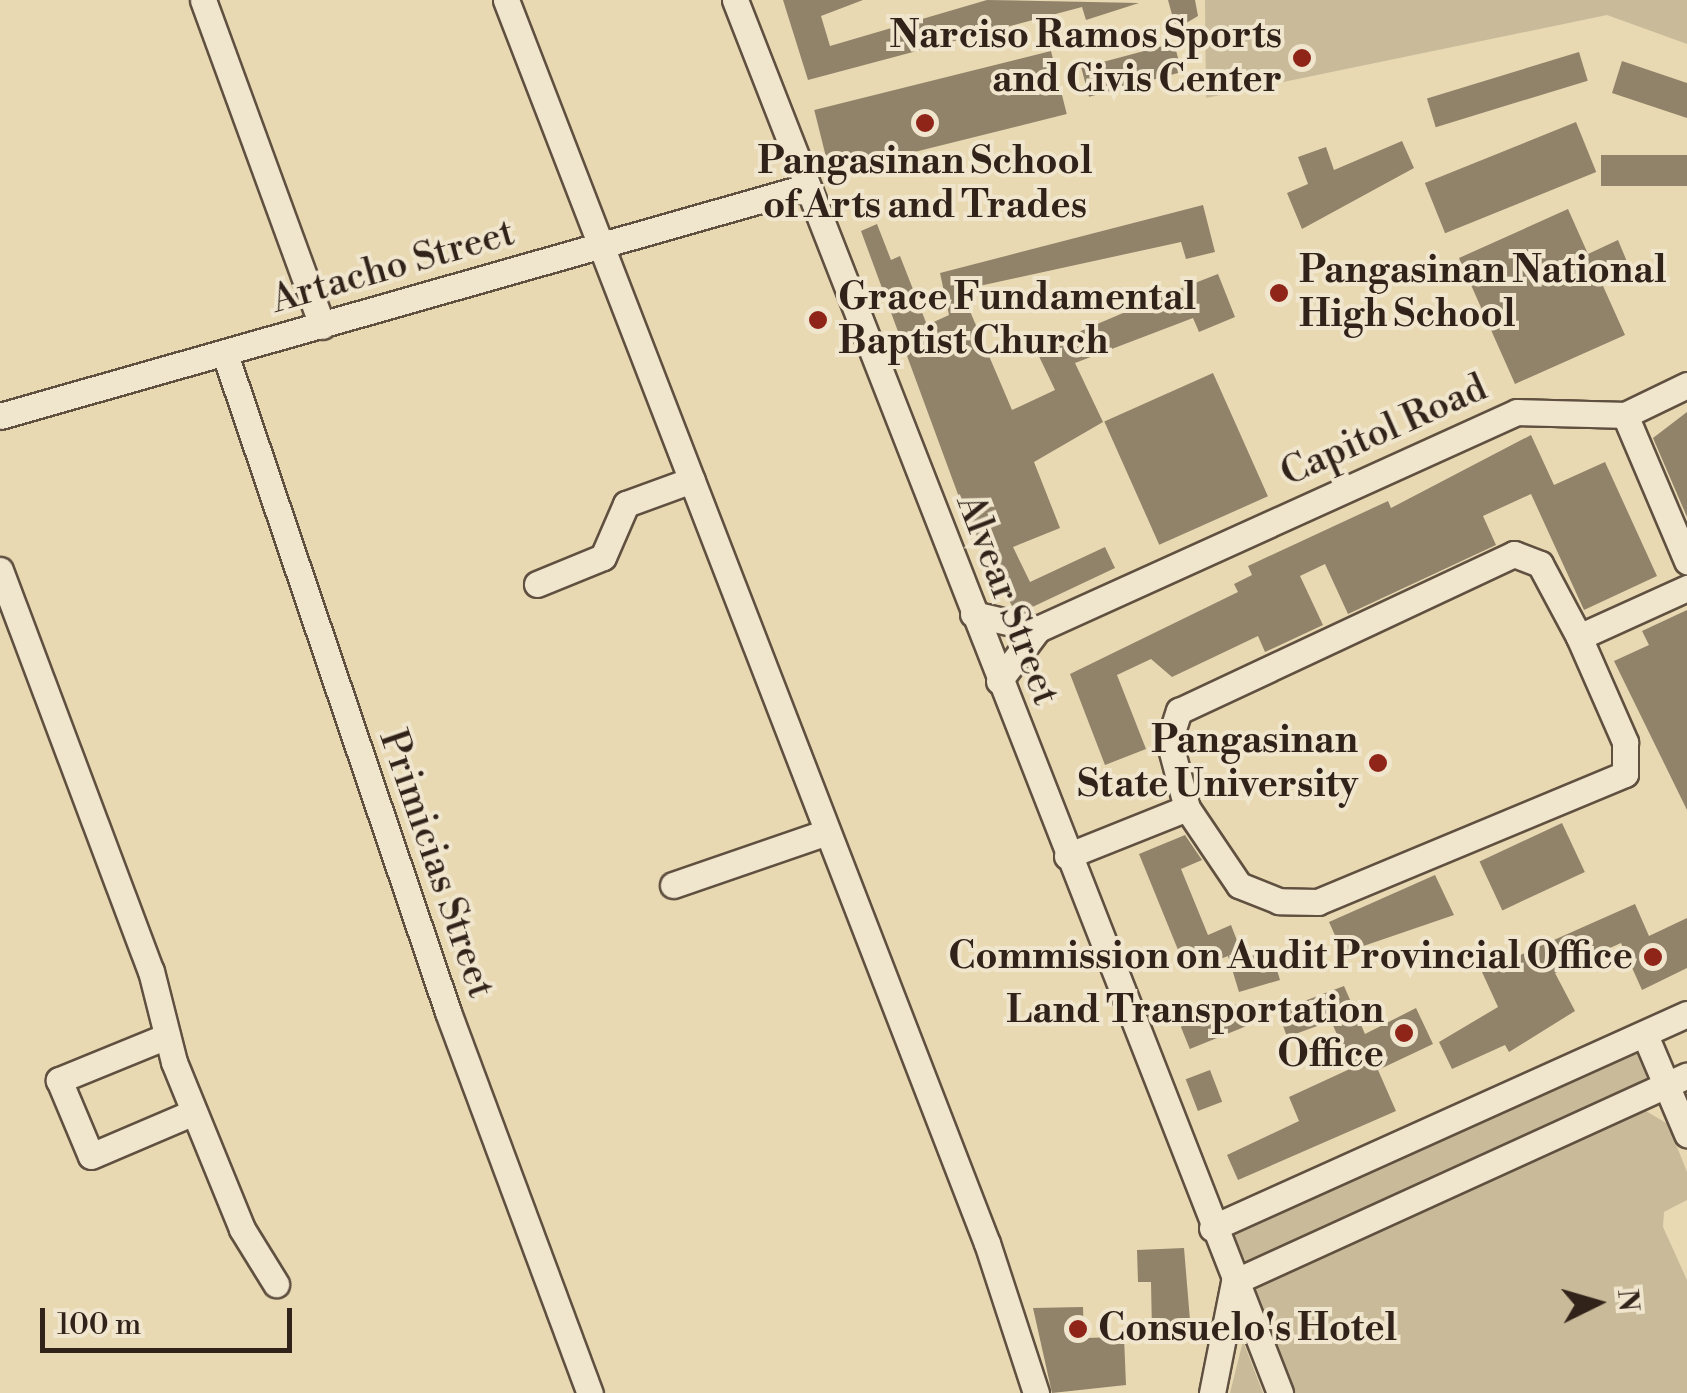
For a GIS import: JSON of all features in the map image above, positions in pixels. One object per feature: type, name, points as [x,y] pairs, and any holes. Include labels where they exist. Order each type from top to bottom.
[{"type":"street","points":[[203,0],[322,326]]},
{"type":"street","points":[[506,0],[604,246],[1036,1393]]},
{"type":"street","name":"Alvear Street","points":[[735,0],[1212,1228],[1280,1393]]},
{"type":"street","name":"Artacho Street","points":[[0,416],[806,187]]},
{"type":"street","name":"Primicias Street","points":[[226,354],[429,956],[590,1393]]},
{"type":"street","points":[[1687,385],[1625,415],[1687,560]]},
{"type":"street","name":"Capitol Road","points":[[999,680],[1038,629],[1524,410],[1625,415]]},
{"type":"street","points":[[536,584],[602,557],[626,504],[692,480]]},
{"type":"street","points":[[1514,554],[1540,564],[1579,638],[1629,760],[1610,784],[1563,806],[1303,904],[1239,885],[1187,808],[1169,741],[1179,711],[1495,559],[1514,554]]},
{"type":"street","points":[[0,570],[151,971],[167,1036],[194,1112],[276,1284]]},
{"type":"street","points":[[1579,638],[1687,588]]},
{"type":"street","points":[[972,614],[1038,629]]},
{"type":"street","points":[[1067,856],[1187,808]]},
{"type":"street","points":[[674,884],[826,832]]},
{"type":"street","points":[[1212,1228],[1687,1014]]},
{"type":"street","points":[[1645,1035],[1676,1081],[1687,1134]]},
{"type":"street","points":[[167,1036],[59,1080],[91,1156],[194,1112]]},
{"type":"street","points":[[1212,1393],[1234,1282],[1676,1081]]},
{"type":"shaded area","name":"Narciso Ramos Sports and Civis Center","points":[[1205,0],[1687,0],[1687,44],[1607,15],[1206,98]]},
{"type":"shaded area","points":[[1637,1054],[1651,1086],[1247,1266],[1233,1234]]},
{"type":"shaded area","points":[[1639,1107],[1668,1124],[1687,1172],[1687,1200],[1664,1212],[1663,1227],[1687,1280],[1687,1393],[1294,1393],[1253,1287]]},
{"type":"shaded area","points":[[1243,1341],[1263,1393],[1230,1393]]},
{"type":"building","points":[[783,0],[863,0],[821,16],[830,46],[987,0],[1139,3],[1086,20],[1082,7],[808,80]]},
{"type":"building","points":[[1168,0],[1195,0],[1198,16],[1176,29]]},
{"type":"building","points":[[1174,43],[1182,72],[1089,97],[1081,68]]},
{"type":"building","points":[[1051,51],[1067,114],[830,173],[814,110]]},
{"type":"building","points":[[1579,52],[1588,81],[1436,127],[1427,98]]},
{"type":"building","points":[[1622,61],[1687,83],[1687,118],[1612,93]]},
{"type":"building","points":[[1576,122],[1596,172],[1445,233],[1425,183]]},
{"type":"building","points":[[1402,141],[1414,168],[1302,229],[1287,193],[1308,184],[1298,157],[1326,147],[1334,170]]},
{"type":"building","points":[[1601,155],[1687,155],[1687,186],[1601,186]]},
{"type":"building","points":[[1203,205],[1215,252],[1186,259],[1181,242],[961,290],[1012,410],[1055,390],[1036,350],[1182,288],[1218,274],[1235,317],[1199,332],[1193,318],[1075,363],[1103,422],[1034,462],[1060,528],[1013,547],[1030,582],[1105,547],[1115,568],[1026,610],[1012,606],[963,508],[861,231],[877,224],[891,260],[900,256],[927,325],[949,315],[940,273]]},
{"type":"building","points":[[1568,209],[1588,254],[1618,240],[1628,264],[1599,277],[1625,335],[1515,384],[1459,258]]},
{"type":"building","points":[[1213,373],[1268,496],[1159,545],[1104,421]]},
{"type":"building","points":[[1687,412],[1687,517],[1653,438]]},
{"type":"building","points":[[1531,435],[1554,485],[1605,462],[1657,576],[1584,610],[1531,494],[1483,516],[1496,545],[1348,614],[1325,564],[1300,576],[1323,625],[1265,652],[1258,636],[1172,677],[1151,659],[1117,675],[1146,749],[1105,765],[1070,674],[1238,592],[1234,584],[1252,575],[1248,566],[1388,501],[1391,508]]},
{"type":"building","points":[[1687,610],[1687,810],[1614,661],[1649,645],[1642,631]]},
{"type":"building","points":[[1562,823],[1585,872],[1502,910],[1480,861]]},
{"type":"building","points":[[1185,835],[1202,860],[1181,869],[1208,935],[1231,925],[1243,956],[1270,947],[1280,980],[1239,992],[1228,956],[1187,972],[1139,854]]},
{"type":"building","points":[[1435,875],[1454,915],[1343,953],[1329,922]]},
{"type":"building","points":[[1635,904],[1649,936],[1687,918],[1687,968],[1642,990],[1621,943],[1555,973],[1575,1011],[1509,1052],[1505,1045],[1452,1069],[1439,1042],[1498,1007],[1482,972]]},
{"type":"building","points":[[1344,986],[1365,1034],[1416,1008],[1433,1044],[1378,1070],[1396,1111],[1238,1180],[1227,1155],[1299,1121],[1289,1097],[1352,1068],[1331,1021],[1287,1037],[1278,1011]]},
{"type":"building","points":[[1242,1002],[1251,1024],[1190,1049],[1181,1027]]},
{"type":"building","points":[[1210,1070],[1222,1102],[1198,1111],[1186,1079]]},
{"type":"building","points":[[1184,1248],[1191,1332],[1152,1333],[1151,1282],[1138,1282],[1137,1250]]},
{"type":"building","points":[[1083,1307],[1084,1338],[1124,1337],[1126,1385],[1052,1393],[1033,1308]]},
{"type":"place","name":"Narciso Ramos Sports and Civis Center","points":[[1302,58]]},
{"type":"place","name":"Pangasinan School of Arts and Trades","points":[[925,123]]},
{"type":"place","name":"Pangasinan National High School","points":[[1279,293]]},
{"type":"place","name":"Grace Fundamental Baptist Church","points":[[818,320]]},
{"type":"place","name":"Pangasinan State University","points":[[1378,763]]},
{"type":"place","name":"Commission on Audit Provincial Office","points":[[1653,957]]},
{"type":"place","name":"Land Transportation Office","points":[[1404,1033]]},
{"type":"place","name":"Consuelo's Hotel","points":[[1078,1329]]}]
